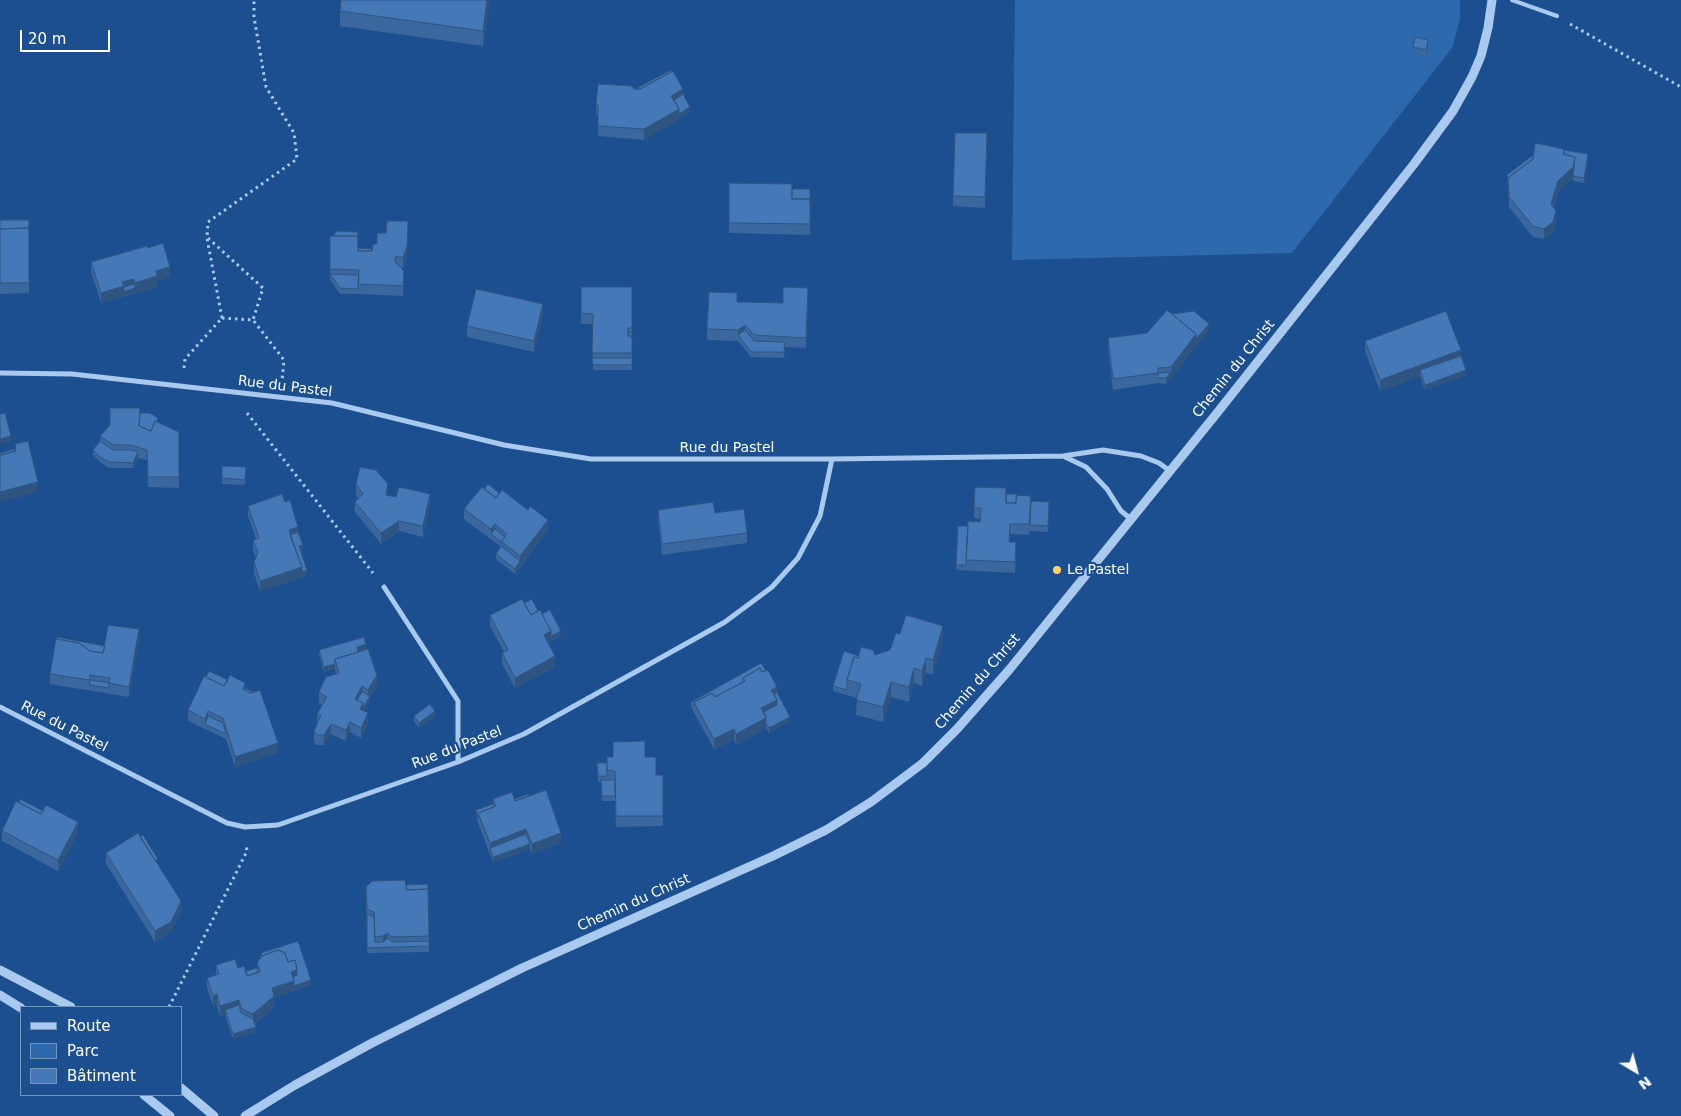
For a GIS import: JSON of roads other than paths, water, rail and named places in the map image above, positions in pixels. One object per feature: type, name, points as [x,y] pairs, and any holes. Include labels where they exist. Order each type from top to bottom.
[{"type":"street","name":"Chemin du Christ","points":[[245,1116],[295,1085],[372,1043],[522,968],[773,856],[826,830],[871,802],[923,763],[957,729],[1009,670],[1414,164],[1453,111],[1472,77],[1481,56],[1492,0]]},
{"type":"street","name":"Rue du Pastel","points":[[0,373],[72,374],[332,403],[504,445],[591,459],[832,459],[1063,456],[1103,450],[1140,456],[1159,463],[1170,471]]},
{"type":"street","name":"Rue du Pastel","points":[[1063,456],[1086,467],[1107,489],[1121,511],[1131,519]]},
{"type":"street","name":"Rue du Pastel","points":[[0,707],[227,823],[245,828],[278,825],[458,762],[524,734],[725,622],[772,587],[798,558],[820,516],[832,459]]},
{"type":"street","points":[[384,587],[458,701],[458,762]]},
{"type":"street","points":[[0,970],[69,1006]]},
{"type":"street","points":[[0,995],[20,1007]]},
{"type":"street","points":[[182,1089],[214,1116]]},
{"type":"street","points":[[145,1096],[170,1116]]},
{"type":"lane","points":[[1512,0],[1557,16]]},
{"type":"place","name":"Le Pastel","points":[[1057,570]]}]
